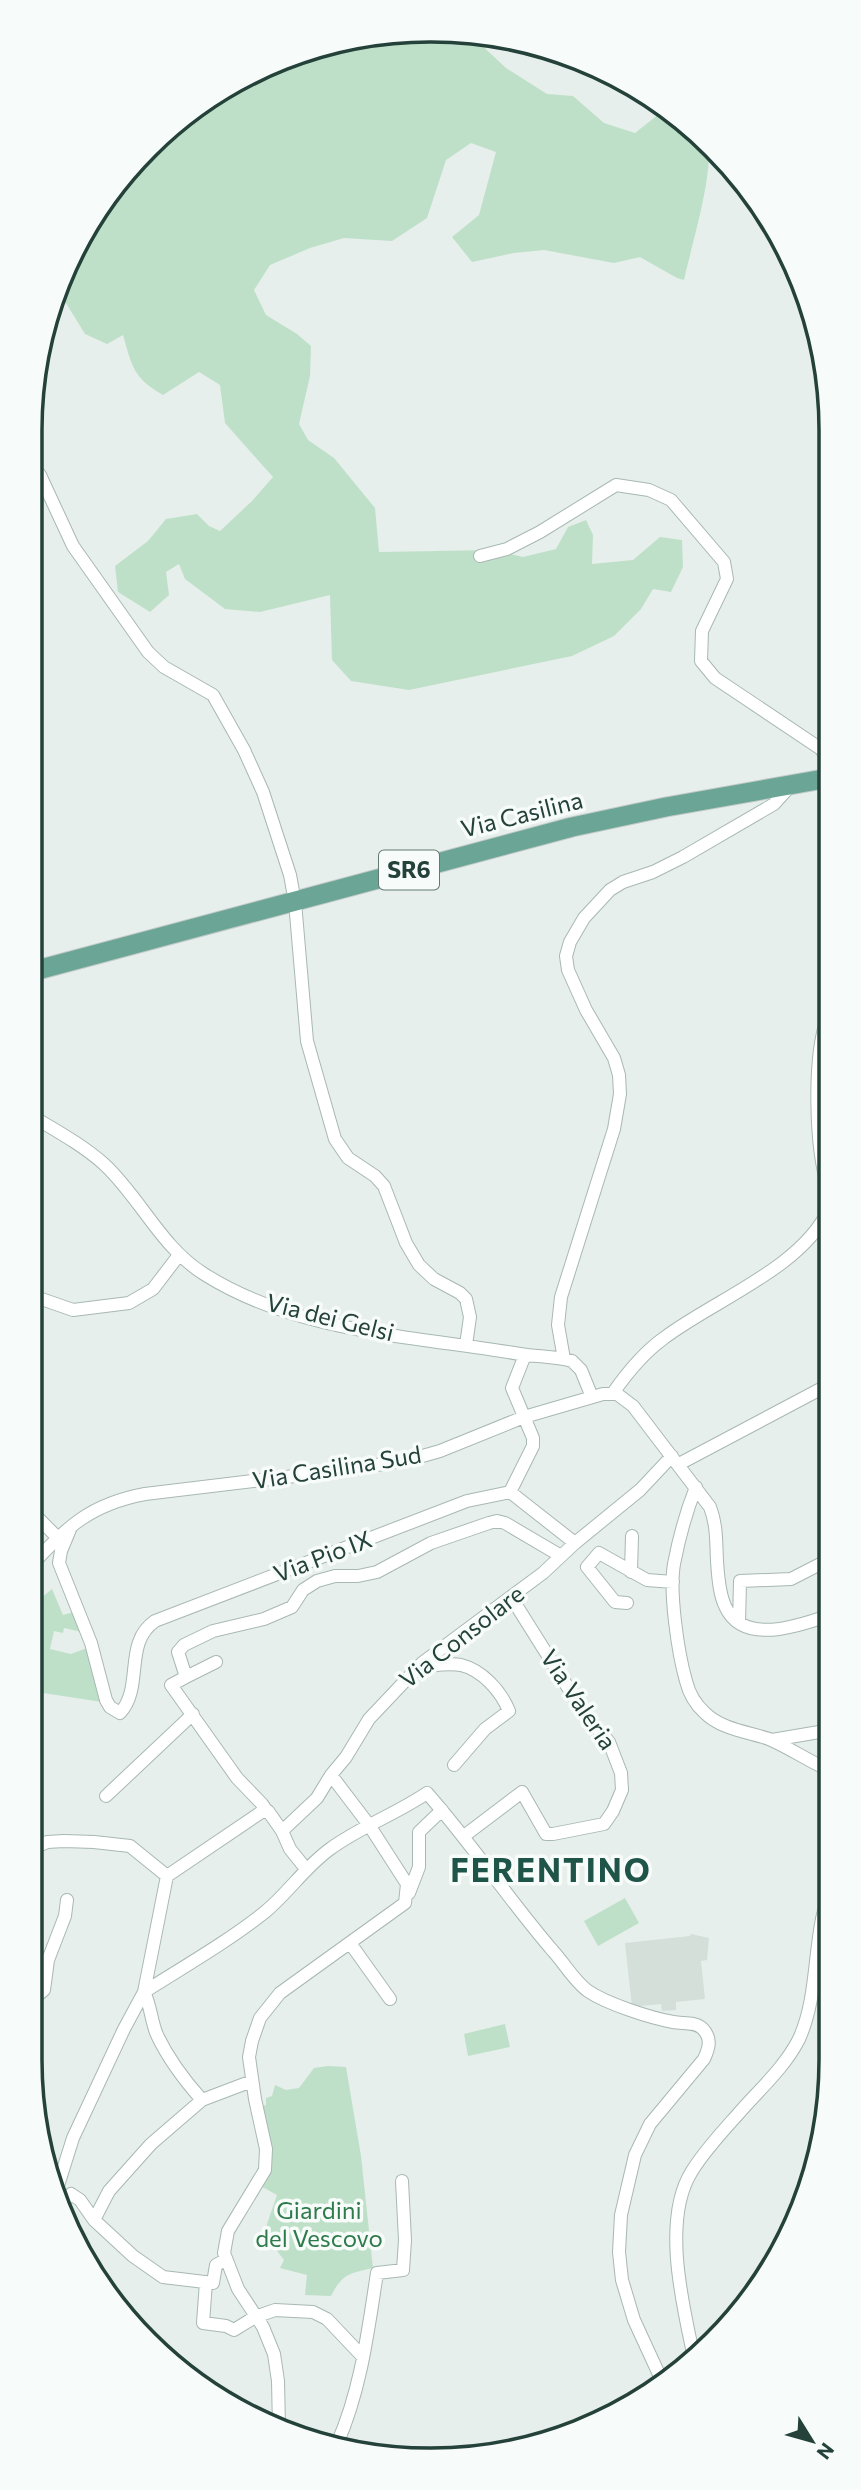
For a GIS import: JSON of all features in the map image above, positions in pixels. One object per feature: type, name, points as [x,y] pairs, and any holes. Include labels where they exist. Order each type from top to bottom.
[{"type":"main road","name":"Via Casilina","points":[[42,969],[572,827],[819,780]]},
{"type":"street","points":[[42,479],[73,546],[148,652],[156,661],[207,690],[218,701],[263,792],[285,853],[295,902],[307,1041],[335,1139],[348,1158],[372,1173],[384,1186],[406,1243],[419,1265],[434,1279],[466,1299],[470,1317],[466,1345]]},
{"type":"street","points":[[480,556],[507,549],[540,532],[616,485],[649,490],[671,500],[724,562],[727,579],[702,631],[701,661],[715,678],[819,748]]},
{"type":"street","points":[[592,1397],[579,1366],[564,1359],[558,1325],[561,1297],[614,1129],[620,1094],[619,1075],[614,1058],[582,1002],[568,970],[566,956],[569,942],[584,918],[610,890],[627,880],[653,872],[683,857],[774,804],[792,784]]},
{"type":"street","name":"Via dei Gelsi","points":[[42,1123],[105,1165],[179,1255],[227,1287],[294,1314],[409,1337],[564,1359]]},
{"type":"street","points":[[819,1224],[790,1257],[663,1338],[630,1370],[612,1393],[629,1402],[696,1487],[713,1514],[724,1605],[732,1617],[739,1623],[759,1630],[780,1629],[819,1618]]},
{"type":"street","points":[[42,1299],[73,1310],[125,1304],[153,1289],[179,1255]]},
{"type":"street","points":[[526,1355],[512,1388],[533,1438],[533,1446],[510,1492],[575,1543]]},
{"type":"street","name":"Via Consolare","points":[[282,1831],[317,1798],[369,1719],[422,1662],[511,1597],[675,1460],[819,1389]]},
{"type":"street","name":"Via Casilina Sud","points":[[42,1552],[72,1523],[102,1506],[136,1496],[412,1459],[440,1451],[524,1417],[612,1393]]},
{"type":"street","points":[[696,1487],[674,1565],[673,1582],[686,1682],[694,1701],[706,1714],[720,1723],[772,1740],[819,1765]]},
{"type":"street","name":"Via Pio IX","points":[[72,1523],[59,1563],[89,1637],[106,1700],[110,1707],[120,1713],[130,1696],[139,1639],[155,1621],[467,1501],[510,1492]]},
{"type":"street","points":[[42,1522],[57,1537]]},
{"type":"street","points":[[186,1677],[178,1652],[184,1645],[220,1629],[264,1619],[289,1609],[296,1604],[306,1587],[317,1581],[335,1576],[358,1577],[377,1572],[432,1543],[489,1522],[505,1524],[561,1556]]},
{"type":"street","points":[[631,1572],[632,1536]]},
{"type":"street","points":[[627,1603],[615,1602],[587,1567],[599,1553],[647,1580],[673,1582]]},
{"type":"street","points":[[739,1623],[740,1581],[791,1579],[819,1565]]},
{"type":"street","name":"Via Valeria","points":[[464,1836],[522,1792],[546,1834],[604,1824],[613,1811],[623,1784],[616,1756],[609,1742],[584,1713],[511,1597]]},
{"type":"street","points":[[216,1662],[171,1685],[237,1779],[262,1804],[282,1831],[290,1849],[306,1869]]},
{"type":"street","points":[[422,1662],[426,1666],[461,1665],[474,1670],[484,1677],[509,1710],[485,1729],[454,1765]]},
{"type":"street","points":[[106,1796],[193,1714]]},
{"type":"street","points":[[772,1740],[819,1732]]},
{"type":"street","points":[[331,1775],[369,1825],[407,1884],[405,1903]]},
{"type":"street","points":[[144,1992],[230,1938],[264,1913],[292,1887],[306,1869],[330,1849],[427,1793],[464,1836],[519,1911],[587,1990],[632,2010],[673,2022],[696,2024],[706,2032],[709,2039],[709,2048],[691,2076],[650,2124],[635,2155],[621,2215],[619,2252],[622,2280],[634,2320],[659,2374]]},
{"type":"street","points":[[61,2178],[74,2138],[144,1992],[167,1876],[266,1810]]},
{"type":"street","points":[[278,2416],[278,2381],[274,2354],[263,2327],[238,2289],[225,2260],[224,2244],[228,2231],[265,2170],[266,2149],[252,2081],[252,2041],[260,2018],[280,1993],[405,1903],[419,1867],[419,1832],[442,1810]]},
{"type":"street","points":[[42,1844],[64,1841],[130,1846],[167,1876]]},
{"type":"street","points":[[42,1992],[48,1959],[65,1916],[67,1900]]},
{"type":"street","points":[[692,2347],[678,2284],[677,2225],[683,2195],[697,2164],[791,2053],[806,2018],[819,1940]]},
{"type":"street","points":[[350,1943],[390,1999]]},
{"type":"street","points":[[144,1992],[150,2003],[157,2035],[185,2081],[202,2100]]},
{"type":"street","points":[[94,2220],[109,2191],[137,2158],[202,2100],[252,2081]]},
{"type":"street","points":[[340,2437],[350,2416],[377,2273],[403,2270],[405,2240],[402,2181]]},
{"type":"street","points":[[68,2197],[71,2194],[80,2200],[94,2220],[133,2256],[163,2277],[213,2283],[216,2265],[225,2260]]},
{"type":"street","points":[[206,2282],[202,2323],[226,2326],[234,2330],[255,2317],[275,2310],[320,2314],[356,2347],[363,2357]]},
{"type":"shaded area","points":[[691,1934],[709,1938],[707,1960],[701,1961],[705,1999],[676,2002],[676,2010],[662,2011],[661,2004],[632,2007],[625,1943]]},
{"type":"green space","points":[[405,43],[481,45],[506,68],[547,94],[573,96],[604,123],[635,133],[657,115],[687,138],[709,160],[684,280],[640,257],[614,263],[544,250],[472,262],[452,237],[479,215],[496,152],[471,143],[446,160],[427,218],[392,241],[344,238],[310,248],[270,265],[254,290],[266,315],[311,346],[310,376],[299,424],[308,440],[334,458],[375,508],[379,552],[494,550],[523,557],[556,549],[568,527],[586,520],[593,535],[592,564],[633,560],[660,537],[682,540],[683,567],[671,592],[653,589],[641,609],[614,636],[572,656],[409,690],[351,681],[332,660],[330,595],[260,612],[225,609],[185,579],[179,564],[166,572],[169,595],[150,612],[118,592],[115,566],[148,541],[166,519],[197,514],[209,526],[220,531],[273,477],[225,423],[220,385],[199,372],[163,395],[145,383],[135,370],[123,335],[107,344],[85,334],[66,303],[82,259],[107,215],[138,174],[174,138],[236,94],[282,72],[330,55]]},
{"type":"green space","points":[[52,1589],[63,1615],[74,1612],[82,1632],[64,1628],[63,1633],[54,1631],[50,1649],[71,1654],[87,1648],[102,1702],[42,1693],[42,1597]]},
{"type":"green space","points":[[625,1898],[639,1923],[598,1946],[584,1921]]},
{"type":"green space","points":[[505,2024],[510,2047],[468,2056],[464,2034]]},
{"type":"green space","name":"Giardini del Vescovo","points":[[346,2067],[361,2156],[373,2268],[358,2271],[343,2279],[331,2296],[305,2295],[307,2275],[280,2268],[284,2260],[266,2236],[267,2224],[277,2195],[257,2184],[266,2175],[257,2107],[266,2105],[266,2098],[272,2096],[275,2085],[286,2090],[299,2088],[314,2068]]},
{"type":"district","name":"FERENTINO","points":[[551,1871]]}]
